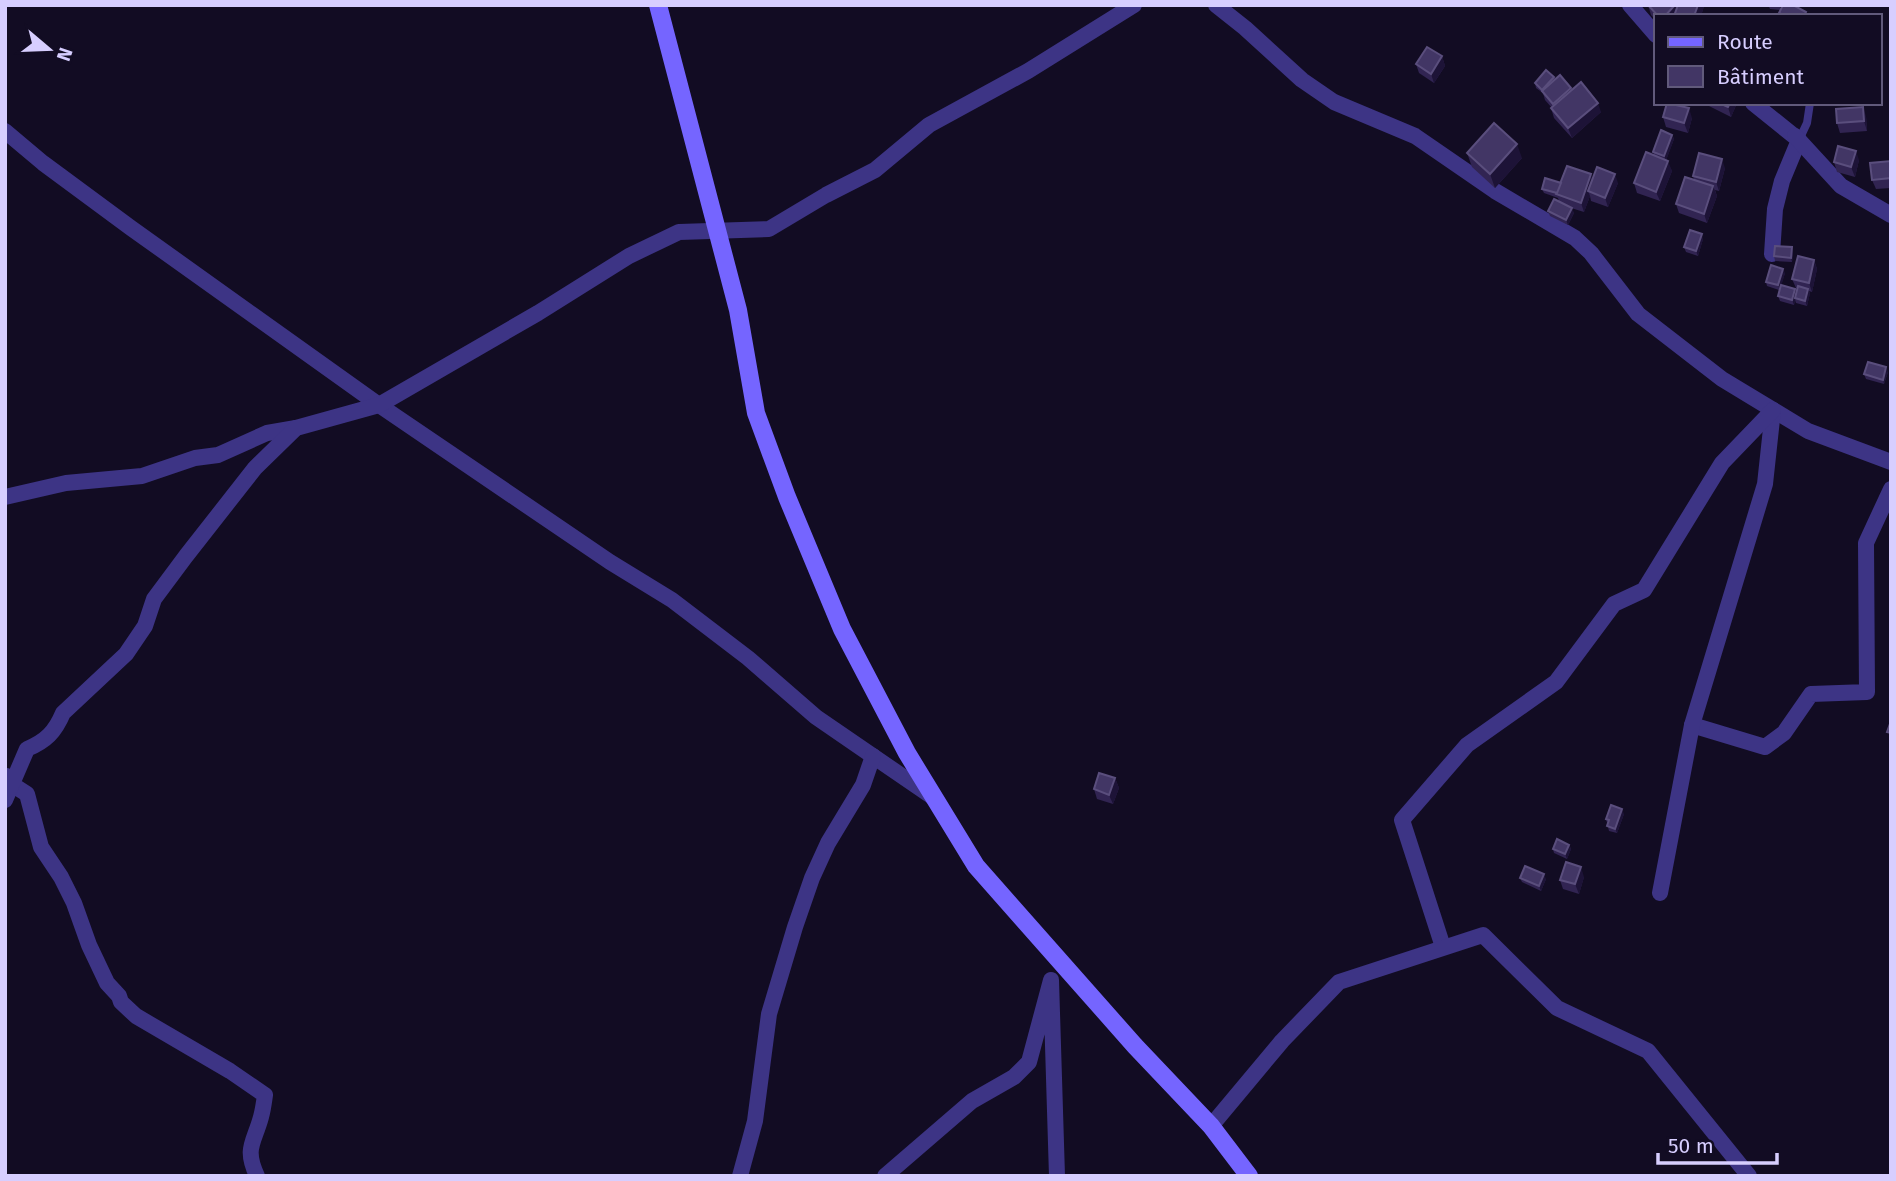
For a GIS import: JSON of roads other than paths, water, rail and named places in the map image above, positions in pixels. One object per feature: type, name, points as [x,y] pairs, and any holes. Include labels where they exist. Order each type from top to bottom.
[{"type":"street","points":[[658,5],[737,310],[756,413],[787,498],[842,629],[907,753],[976,866],[1135,1046],[1211,1126],[1249,1176]]},
{"type":"street","points":[[5,497],[66,483],[142,476],[195,458],[218,455],[267,433],[296,428],[379,405],[538,313],[629,256],[679,232],[769,229],[875,170],[929,125],[1028,71],[1134,5]]},
{"type":"street","points":[[1216,5],[1302,80],[1334,102],[1415,136],[1495,191],[1576,238],[1591,253],[1638,314],[1722,379],[1808,431],[1891,462]]},
{"type":"street","points":[[1630,5],[1654,33]]},
{"type":"street","points":[[1756,105],[1795,136],[1841,186],[1891,215]]},
{"type":"street","points":[[5,131],[43,163],[131,228],[379,405],[610,562],[672,600],[748,658],[816,717],[934,798]]},
{"type":"street","points":[[1772,254],[1775,209],[1795,136]]},
{"type":"street","points":[[1660,893],[1692,725],[1765,484],[1773,410]]},
{"type":"street","points":[[1443,947],[1402,820],[1467,745],[1556,682],[1614,604],[1644,590],[1722,463],[1773,410]]},
{"type":"street","points":[[5,800],[9,780],[27,750],[44,742],[63,713],[126,654],[145,626],[154,599],[178,567],[255,468],[296,428]]},
{"type":"street","points":[[1692,725],[1765,747],[1784,733],[1811,694],[1867,692],[1866,542],[1891,489]]},
{"type":"street","points":[[740,1176],[755,1121],[769,1014],[795,927],[812,878],[828,843],[863,785],[873,756]]},
{"type":"street","points":[[9,780],[27,794],[41,847],[74,903],[107,983],[121,1002],[136,1016],[230,1071],[265,1095],[262,1116],[250,1147],[251,1163],[257,1176]]},
{"type":"street","points":[[1211,1126],[1282,1041],[1339,982],[1483,934],[1557,1008],[1648,1051],[1749,1176]]},
{"type":"street","points":[[1052,953],[1057,1176]]},
{"type":"street","points":[[886,1176],[972,1101],[1014,1077],[1029,1062],[1051,980]]},
{"type":"lane","points":[[1795,136],[1807,123],[1810,105]]}]
